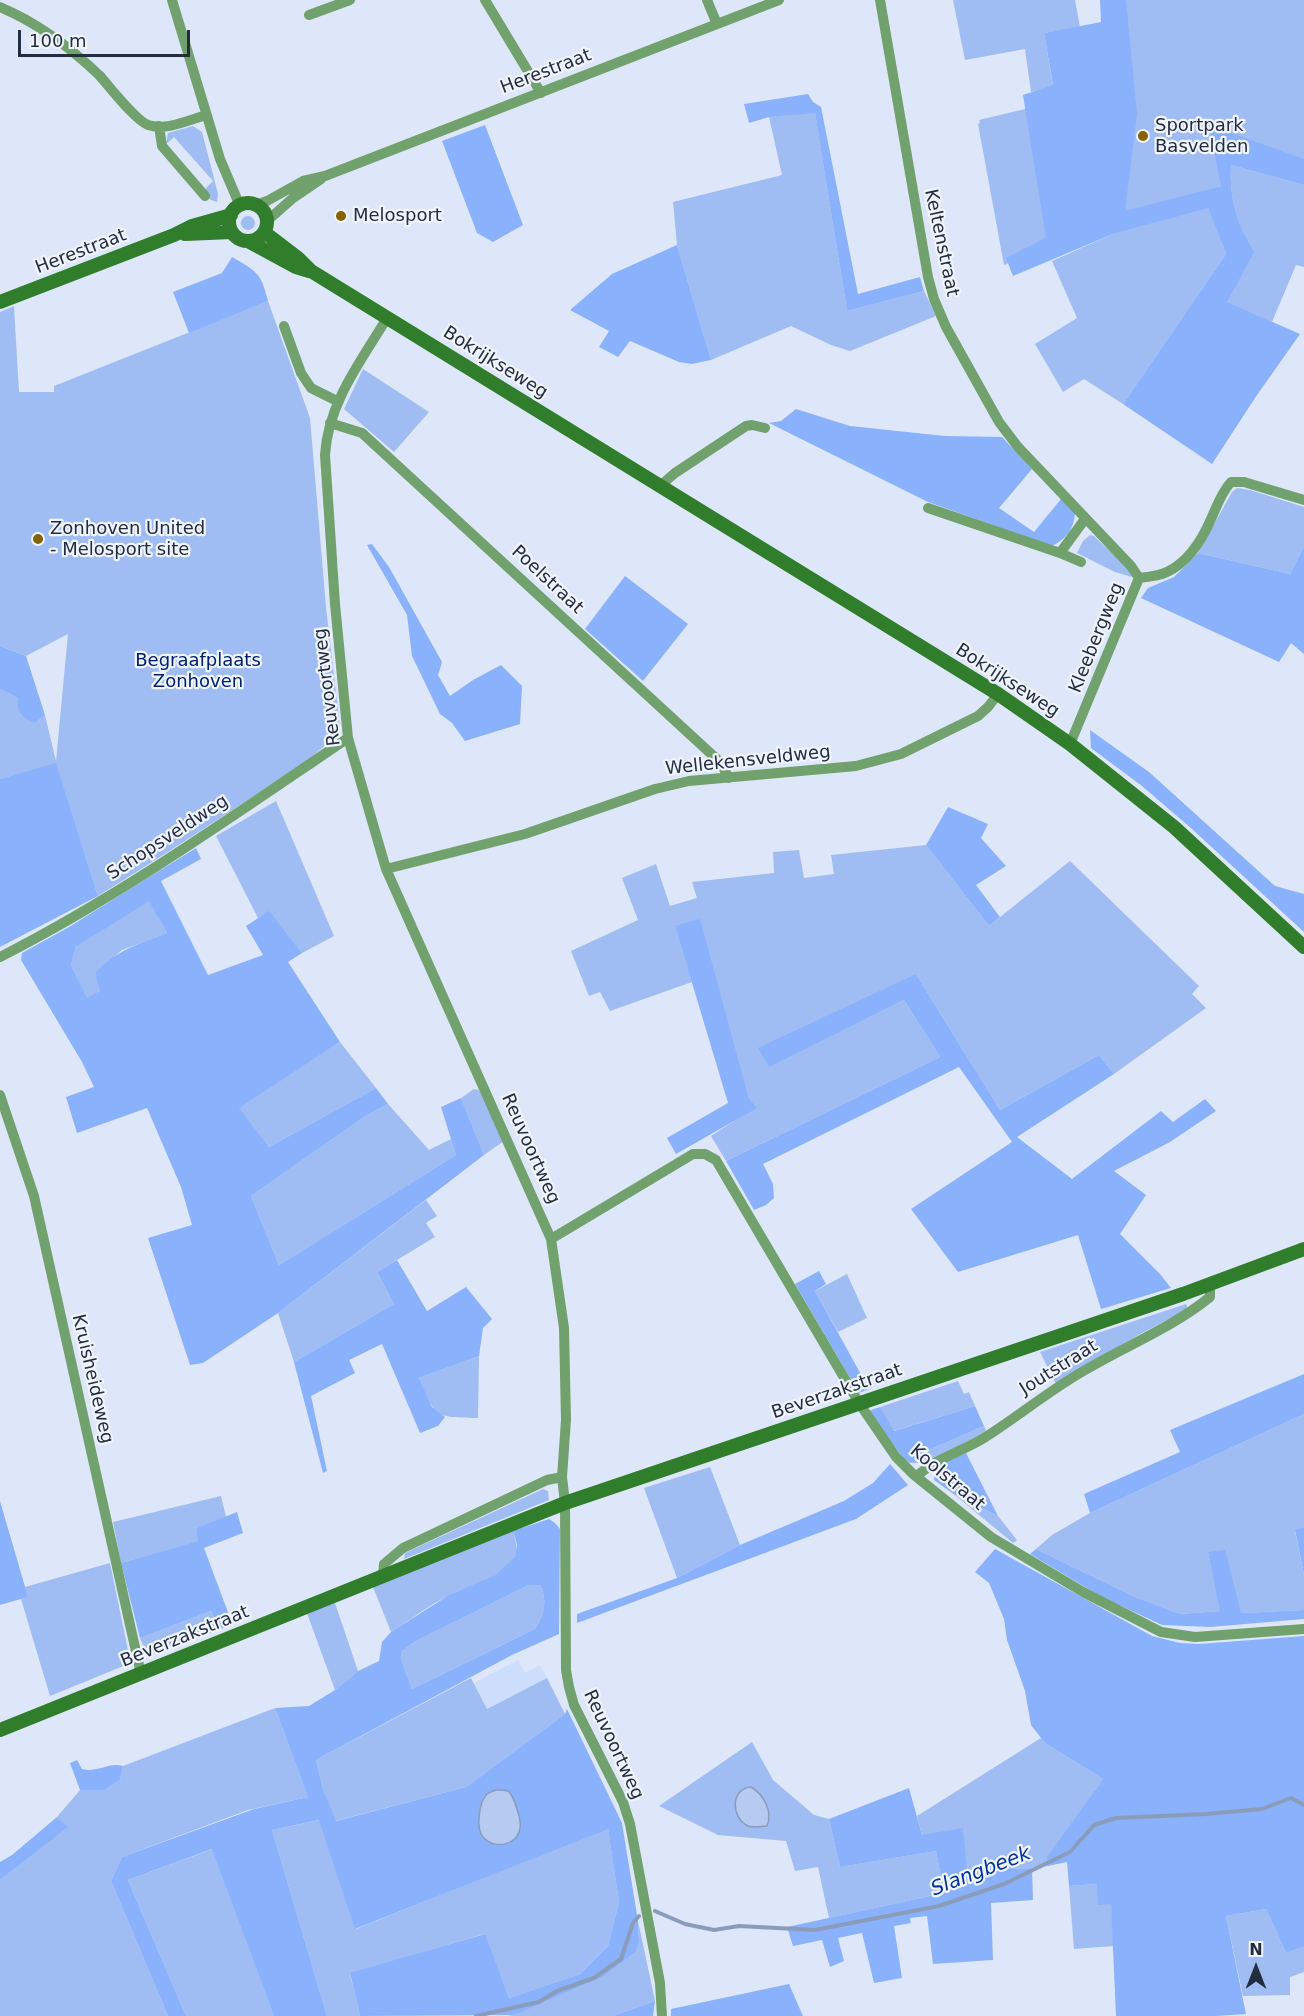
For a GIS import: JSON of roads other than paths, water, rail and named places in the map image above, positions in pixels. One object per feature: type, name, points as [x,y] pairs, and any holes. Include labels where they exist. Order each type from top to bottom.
[{"type":"street","points":[[172,0],[235,211],[230,227],[236,237],[248,241],[255,240],[265,226],[263,212],[256,205],[245,204],[235,211]]},
{"type":"street","points":[[309,15],[350,0]]},
{"type":"street","points":[[486,0],[541,93]]},
{"type":"street","points":[[707,0],[717,24]]},
{"type":"street","name":"Herestraat","points":[[256,205],[303,181],[325,177],[779,0]]},
{"type":"street","name":"Keltenstraat","points":[[880,0],[933,299],[999,422],[1018,447],[1131,566],[1139,578]]},
{"type":"street","points":[[0,7],[13,12],[54,37],[97,73],[138,119],[148,125],[172,125],[206,115]]},
{"type":"street","points":[[159,126],[162,146],[205,196]]},
{"type":"street","name":"Herestraat","points":[[265,226],[293,198],[325,177]]},
{"type":"street","name":"Herestraat","points":[[0,302],[235,211]]},
{"type":"street","name":"Bokrijkseweg","points":[[265,226],[311,271],[998,694],[1070,744],[1174,827],[1304,947]]},
{"type":"street","name":"Herestraat","points":[[174,235],[232,232]]},
{"type":"street","name":"Bokrijkseweg","points":[[248,241],[296,267],[311,271]]},
{"type":"street","name":"Reuvoortweg","points":[[387,318],[337,402],[326,438],[325,455],[335,604],[348,738],[386,869],[551,1239],[564,1328],[566,1420],[562,1477],[565,1503],[566,1670],[574,1705],[623,1802],[630,1824],[660,1983],[662,2016]]},
{"type":"street","points":[[284,326],[300,373],[311,388],[337,402]]},
{"type":"street","name":"Poelstraat","points":[[330,423],[362,433],[720,762],[729,778]]},
{"type":"street","points":[[660,486],[675,473],[746,426],[765,428]]},
{"type":"street","name":"Kleebergweg","points":[[1070,744],[1139,578],[1158,576],[1168,572],[1190,554],[1203,536],[1224,491],[1231,482],[1244,482],[1304,500]]},
{"type":"street","points":[[928,508],[1081,562]]},
{"type":"street","points":[[1060,553],[1085,519]]},
{"type":"street","name":"Wellekensveldweg","points":[[386,869],[543,829],[594,809],[655,789],[689,781],[856,766],[901,754],[978,716],[998,694]]},
{"type":"street","name":"Schopsveldweg","points":[[0,957],[104,899],[185,848],[348,738]]},
{"type":"street","name":"Kruisheideweg","points":[[0,1095],[34,1196],[141,1674]]},
{"type":"street","name":"Koolstraat","points":[[551,1239],[693,1154],[705,1154],[716,1160],[859,1403],[896,1457],[991,1537],[1083,1592],[1161,1632],[1195,1637],[1304,1629]]},
{"type":"street","name":"Beverzakstraat","points":[[0,1730],[565,1503],[1210,1284],[1304,1249]]},
{"type":"street","name":"Joutstraat","points":[[917,1476],[930,1465],[985,1437],[1050,1391],[1086,1369],[1191,1312],[1210,1297],[1210,1284]]},
{"type":"street","points":[[384,1575],[384,1564],[403,1548],[547,1480],[562,1477]]},
{"type":"waterway","name":"Slangbeek","points":[[655,1911],[685,1924],[714,1930],[739,1926],[815,1930],[939,1906],[1004,1884],[1070,1852],[1094,1825],[1116,1818],[1262,1809],[1291,1798],[1304,1805]]},
{"type":"waterway","name":"Slangbeek","points":[[476,2016],[539,2002],[557,1991],[594,1978],[621,1959],[633,1923],[639,1916]]},
{"type":"place","name":"Sportpark Basvelden","points":[[1143,136]]},
{"type":"place","name":"Melosport","points":[[341,216]]},
{"type":"place","name":"Zonhoven United - Melosport site","points":[[38,539]]},
{"type":"park label","name":"Begraafplaats Zonhoven","points":[[198,671]]}]
